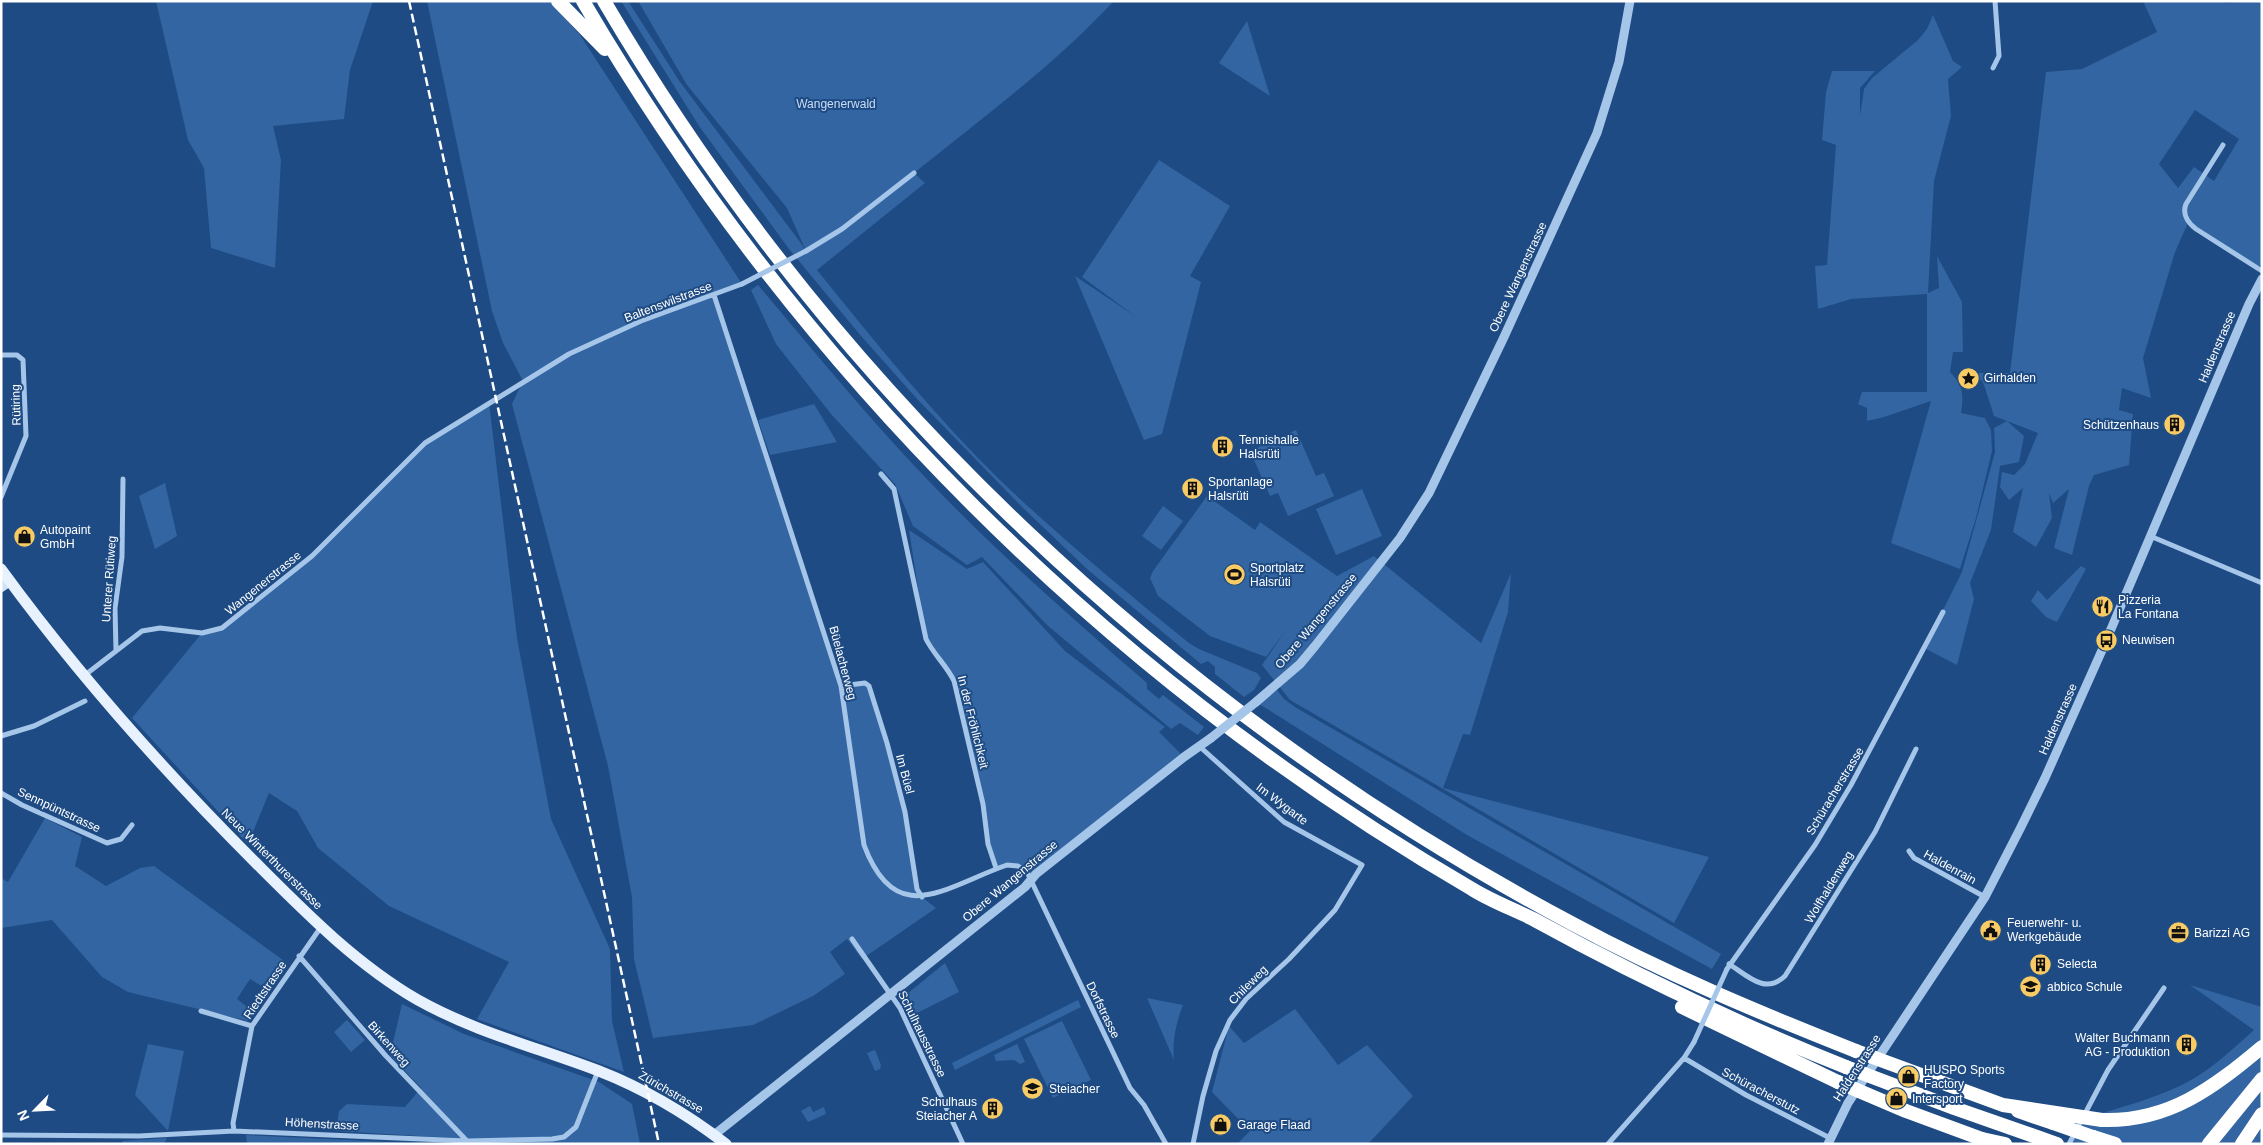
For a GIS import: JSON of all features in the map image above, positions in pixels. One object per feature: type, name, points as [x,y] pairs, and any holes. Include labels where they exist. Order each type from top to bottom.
[{"type":"highway","points":[[558,1],[622,66]]},
{"type":"highway","points":[[583,1],[622,66],[694,174],[784,295],[874,401],[992,525],[1099,622],[1227,726],[1350,814],[1478,893],[1522,923],[1618,976],[1838,1082],[1906,1111],[1987,1141],[2006,1144]]},
{"type":"highway","points":[[604,1],[668,103],[733,198],[857,354],[924,429],[993,500],[1147,640],[1219,696],[1319,770],[1402,825],[1488,877],[1576,926],[1664,970],[1856,1051],[2115,1144]]},
{"type":"highway","points":[[1478,893],[1715,1013],[1846,1067],[2057,1144]]},
{"type":"highway","points":[[2003,1105],[2102,1120],[2126,1120],[2146,1117],[2180,1105],[2214,1084],[2262,1047]]},
{"type":"highway","points":[[2209,1144],[2262,1079]]},
{"type":"highway","points":[[2242,1144],[2262,1114]]},
{"type":"main road","name":"Neue Winterthurerstrasse","points":[[1,568],[6,584],[188,792],[238,845],[321,927],[374,971],[430,1006],[474,1026],[598,1071]]},
{"type":"main road","name":"Zürichstrasse","points":[[598,1071],[666,1103],[726,1144]]},
{"type":"street","name":"Obere Wangenstrasse","points":[[714,1135],[1031,880],[1036,874],[1256,702],[1300,664],[1333,624],[1400,538],[1429,493],[1504,337],[1597,133],[1619,62],[1630,1]]},
{"type":"street","points":[[1993,68],[1999,56],[1994,1]]},
{"type":"street","points":[[2224,145],[2186,204],[2185,214],[2196,230],[2262,271]]},
{"type":"street","name":"Baltenswilstrasse","points":[[425,443],[570,354],[642,321],[742,284],[806,251],[849,224],[914,173]]},
{"type":"street","name":"Haldenstrasse","points":[[1829,1141],[1848,1103],[1985,897],[2045,778],[2249,304],[2262,280]]},
{"type":"street","name":"Büelacherweg","points":[[714,295],[841,686],[864,845],[870,862],[886,885],[897,891],[922,897]]},
{"type":"street","name":"Rütiring","points":[[1,355],[17,355],[23,360],[27,424],[26,436],[1,497]]},
{"type":"street","name":"Wangenerstrasse","points":[[85,675],[136,634],[147,630],[170,629],[202,633],[216,631],[229,624],[312,556],[425,443]]},
{"type":"street","name":"In der Fröhlichkeit","points":[[881,474],[894,489],[926,639],[932,651],[950,673],[954,681],[983,804],[988,844],[996,868]]},
{"type":"street","name":"Unterer Rütiweg","points":[[116,651],[115,608],[122,557],[123,479]]},
{"type":"street","points":[[2150,536],[2262,583]]},
{"type":"street","name":"Schüracherstrasse","points":[[1728,966],[1814,844],[1851,785],[1943,612]]},
{"type":"street","name":"Im Büel","points":[[841,686],[865,683],[869,686],[903,806],[917,889],[922,897]]},
{"type":"street","points":[[1,736],[34,726],[85,701]]},
{"type":"street","name":"Im Wygarte","points":[[1199,746],[1284,822],[1362,865]]},
{"type":"street","name":"Wolfhaldenweg","points":[[1728,966],[1763,985],[1778,983],[1785,976],[1875,832],[1916,749]]},
{"type":"street","name":"Sennpüntstrasse","points":[[1,793],[22,805],[107,843],[121,839],[132,825]]},
{"type":"street","name":"Haldenrain","points":[[1909,851],[1914,858],[1985,897]]},
{"type":"street","points":[[922,897],[1007,865],[1018,866],[1027,872],[1031,880]]},
{"type":"street","name":"Chileweg","points":[[1193,1144],[1203,1096],[1216,1050],[1230,1020],[1246,999],[1289,959],[1334,910],[1362,865]]},
{"type":"street","name":"Dorfstrasse","points":[[1031,880],[1130,1088],[1144,1105],[1166,1144]]},
{"type":"street","name":"Riedtstrasse","points":[[234,1131],[233,1123],[252,1026],[321,927]]},
{"type":"street","name":"Schulhausstrasse","points":[[852,939],[891,993],[963,1144]]},
{"type":"street","name":"Birkenweg","points":[[300,956],[386,1056],[468,1141]]},
{"type":"street","points":[[1608,1144],[1684,1058],[1694,1042],[1728,966]]},
{"type":"street","points":[[2069,1144],[2108,1070],[2164,988]]},
{"type":"street","points":[[201,1011],[252,1026]]},
{"type":"street","name":"Schüracherstutz","points":[[1684,1058],[1829,1141]]},
{"type":"street","name":"Höhenstrasse","points":[[1,1135],[139,1136],[234,1131],[468,1141],[552,1139],[564,1137],[572,1133],[580,1120],[598,1071]]},
{"type":"green space","points":[[156,1],[373,1],[350,70],[344,119],[273,126],[281,160],[275,268],[211,248],[204,168],[188,140]]},
{"type":"green space","points":[[427,1],[550,1],[580,35],[742,284],[714,295],[841,685],[865,683],[869,686],[905,812],[917,889],[922,897],[936,908],[862,959],[847,939],[830,952],[845,974],[813,996],[753,1025],[653,1038],[634,959],[632,897],[608,766],[512,404],[523,381],[503,343],[492,311]]},
{"type":"green space","name":"Wangenerwald","points":[[621,1],[628,1],[680,82],[803,246],[806,255],[806,251],[787,208],[687,85],[638,1],[1114,1],[1043,69],[914,173],[925,183],[817,270],[930,406],[1002,482],[1094,564],[1189,643],[1257,673],[1261,678],[1254,690],[1244,697],[1215,674],[1215,667],[1208,661],[1201,664],[1087,569],[1022,507],[918,400],[861,336],[789,249],[699,126]]},
{"type":"green space","points":[[2143,1],[2223,1],[2224,3],[2262,1],[2262,263],[2258,268],[2188,223],[2175,252],[2143,358],[2151,398],[2122,388],[2119,410],[2133,414],[2129,465],[2094,475],[2089,486],[2072,555],[2054,548],[2069,489],[2053,503],[2049,493],[2052,518],[2036,547],[2013,532],[2023,488],[2009,500],[2000,487],[2002,472],[2014,475],[2025,464],[2038,433],[1994,416],[1983,382],[1973,373],[2010,373],[2046,72],[2082,69],[2157,32]],"holes":[[[2195,110],[2239,139],[2214,181],[2194,167],[2178,188],[2159,164]]]},
{"type":"green space","points":[[1933,15],[1953,61],[1962,67],[1948,79],[1951,116],[1934,181],[1928,293],[1939,288],[1937,256],[1962,302],[1963,352],[1953,352],[1950,372],[1962,391],[1961,413],[1985,418],[1991,430],[1992,451],[1976,518],[1960,569],[1891,543],[1931,401],[1867,421],[1867,408],[1858,404],[1862,392],[1927,392],[1927,294],[1851,299],[1818,309],[1815,266],[1827,265],[1836,145],[1822,140],[1826,92],[1832,71],[1875,71],[1860,88],[1860,116],[1864,89],[1872,78],[1918,40],[1927,29]]},
{"type":"green space","points":[[1247,21],[1270,96],[1219,63]]},
{"type":"green space","points":[[1159,160],[1230,206],[1190,276],[1201,282],[1162,434],[1144,440],[1075,276],[1135,316],[1082,277]]},
{"type":"green space","points":[[758,285],[882,430],[951,504],[1033,583],[1147,683],[1147,689],[1159,699],[1163,695],[1204,727],[1198,735],[1180,723],[1171,729],[1047,625],[982,557],[967,565],[913,526],[895,484],[831,414],[776,344],[751,290]]},
{"type":"green space","points":[[489,402],[517,638],[551,819],[610,949],[612,1021],[624,1072],[477,1019],[509,962],[389,906],[318,848],[297,811],[269,793],[248,844],[132,718],[202,633],[216,631],[312,556],[425,443]]},
{"type":"green space","points":[[814,404],[837,442],[770,455],[758,420]]},
{"type":"green space","points":[[2007,421],[2024,436],[2019,462],[2000,466],[1991,530],[1970,583],[1974,599],[1957,665],[1924,648],[1962,572],[1995,452],[1994,428]]},
{"type":"green space","points":[[1296,430],[1316,476],[1324,473],[1334,496],[1288,516],[1278,493],[1270,496],[1250,451]]},
{"type":"green space","points":[[165,483],[177,536],[155,549],[139,496]]},
{"type":"green space","points":[[1362,489],[1382,536],[1336,555],[1316,509]]},
{"type":"green space","points":[[1207,496],[1255,530],[1260,522],[1337,576],[1374,556],[1481,643],[1511,573],[1508,612],[1470,735],[1463,734],[1443,788],[1709,857],[1674,923],[1290,700],[1262,665],[1286,630],[1266,657],[1210,636],[1158,596],[1150,578],[1153,571]]},
{"type":"green space","points":[[1163,506],[1183,521],[1161,550],[1142,536]]},
{"type":"green space","points":[[909,530],[967,569],[983,562],[1065,651],[1165,727],[1159,732],[1184,757],[1031,880],[1018,866],[996,868],[992,857],[983,804],[954,681],[926,639]]},
{"type":"green space","points":[[2081,566],[2086,569],[2057,622],[2046,617],[2031,601],[2038,590],[2047,600]]},
{"type":"green space","points":[[1275,687],[1284,699],[1295,707],[1721,954],[1712,969],[1467,835],[1256,702]]},
{"type":"green space","points":[[45,818],[82,837],[75,866],[106,886],[140,868],[154,866],[287,963],[270,991],[250,979],[237,999],[255,1013],[248,1021],[128,992],[102,977],[52,920],[1,928],[1,878],[8,882]]},
{"type":"green space","points":[[945,963],[959,992],[909,1017],[902,998]]},
{"type":"green space","points":[[2190,985],[2262,1007],[2262,1144],[2070,1144],[2084,1119],[2154,1097],[2180,1086],[2225,1056],[2254,1030]]},
{"type":"green space","points":[[1147,998],[1183,1005],[1175,1032],[1174,1060]]},
{"type":"green space","points":[[1078,1000],[1081,1007],[955,1070],[952,1063]]},
{"type":"green space","points":[[402,1004],[464,1034],[599,1082],[632,1104],[640,1144],[471,1144],[453,1138],[336,1131],[339,1111],[347,1104],[405,1107],[421,1088],[390,1055]]},
{"type":"green space","points":[[1295,1009],[1338,1065],[1367,1045],[1413,1096],[1368,1144],[1237,1144],[1250,1131],[1212,1092],[1229,1026],[1244,1043]]},
{"type":"green space","points":[[347,1020],[365,1040],[351,1052],[334,1032]]},
{"type":"green space","points":[[1062,1021],[1091,1080],[1053,1098],[1024,1039]]},
{"type":"green space","points":[[148,1044],[184,1051],[168,1131],[135,1095]]},
{"type":"green space","points":[[1017,1044],[1025,1062],[1020,1064],[1014,1060],[996,1061],[994,1055]]},
{"type":"green space","points":[[875,1050],[881,1065],[880,1069],[875,1071],[867,1053]]},
{"type":"green space","points":[[810,1106],[813,1112],[824,1107],[826,1114],[808,1122],[801,1111]]},
{"type":"green space","points":[[246,1135],[411,1143],[411,1144],[247,1144]]},
{"type":"green space","points":[[167,1138],[164,1144],[121,1144],[123,1141]]},
{"type":"railway","points":[[409,1],[659,1144]]},
{"type":"place","name":"Girhalden","points":[[1968,378]]},
{"type":"place","name":"Schützenhaus","points":[[2175,425]]},
{"type":"place","name":"Tennishalle Halsrüti","points":[[1223,447]]},
{"type":"place","name":"Sportanlage Halsrüti","points":[[1192,489]]},
{"type":"place","name":"Autopaint GmbH","points":[[24,537]]},
{"type":"place","name":"Sportplatz Halsrüti","points":[[1234,575]]},
{"type":"place","name":"Pizzeria La Fontana","points":[[2102,607]]},
{"type":"place","name":"Neuwisen","points":[[2106,640]]},
{"type":"place","name":"Feuerwehr- u. Werkgebäude","points":[[1991,930]]},
{"type":"place","name":"Barizzi AG","points":[[2178,933]]},
{"type":"place","name":"Selecta","points":[[2041,964]]},
{"type":"place","name":"abbico Schule","points":[[2031,987]]},
{"type":"place","name":"Walter Buchmann AG - Produktion","points":[[2186,1045]]},
{"type":"place","name":"HUSPO Sports Factory","points":[[1908,1077]]},
{"type":"place","name":"Steiacher","points":[[1033,1089]]},
{"type":"place","name":"Intersport","points":[[1896,1099]]},
{"type":"place","name":"Schulhaus Steiacher A","points":[[993,1109]]},
{"type":"place","name":"Garage Flaad","points":[[1221,1125]]}]
